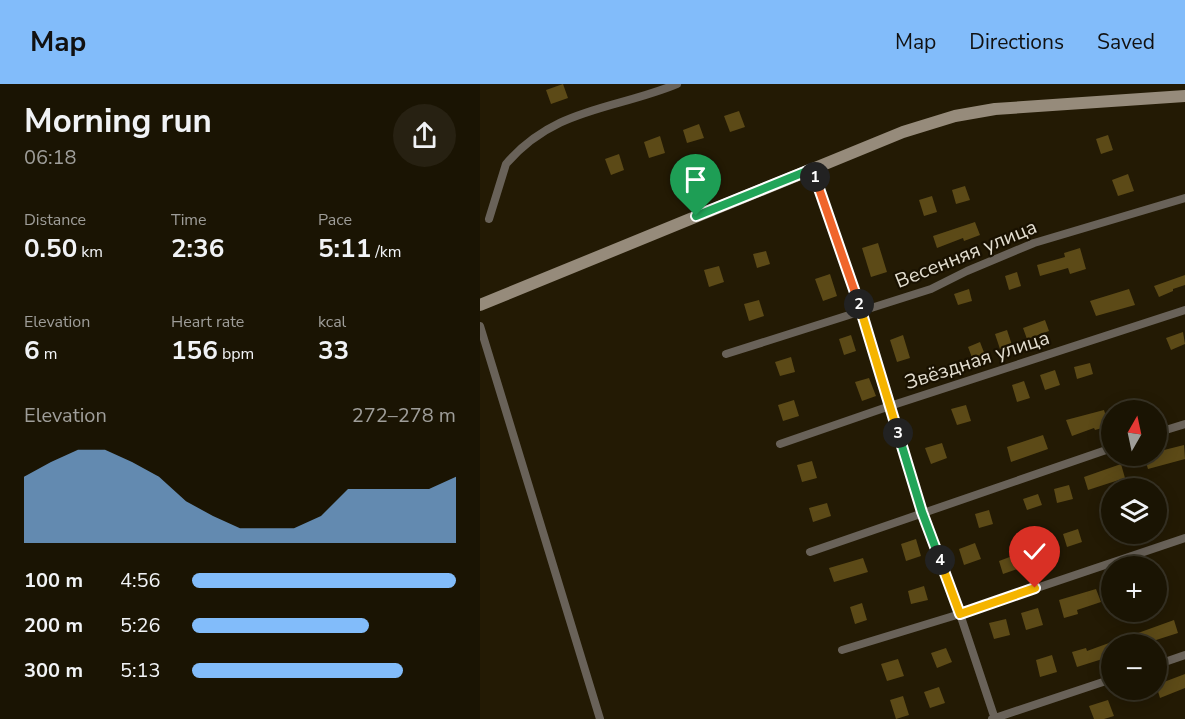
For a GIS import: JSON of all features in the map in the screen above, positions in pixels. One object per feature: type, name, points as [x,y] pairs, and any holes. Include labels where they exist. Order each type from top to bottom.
[{"type":"main road","points":[[480,305],[903,132],[955,116],[995,109],[1185,96]]},
{"type":"street","points":[[489,219],[506,164],[553,125],[580,114],[677,84]]},
{"type":"street","points":[[812,169],[861,312],[922,512],[960,614],[994,719],[1101,684]]},
{"type":"street","name":"Весенняя улица","points":[[726,354],[931,289],[1034,243],[1185,198]]},
{"type":"street","name":"Звёздная улица","points":[[780,444],[1185,310]]},
{"type":"street","points":[[480,326],[600,719]]},
{"type":"street","points":[[1167,430],[1185,424]]},
{"type":"street","points":[[810,552],[1101,452]]},
{"type":"street","points":[[842,650],[960,614],[1185,538]]},
{"type":"street","points":[[1167,661],[1185,655]]},
{"type":"building","points":[[563,84],[568,98],[551,104],[546,90]]},
{"type":"building","points":[[739,111],[745,127],[730,132],[724,116]]},
{"type":"building","points":[[699,124],[704,138],[687,143],[683,130]]},
{"type":"building","points":[[1108,135],[1113,150],[1101,154],[1096,139]]},
{"type":"building","points":[[660,136],[665,153],[649,158],[644,142]]},
{"type":"building","points":[[619,154],[624,170],[611,175],[605,159]]},
{"type":"building","points":[[1128,174],[1134,191],[1118,196],[1112,180]]},
{"type":"building","points":[[965,186],[970,200],[956,204],[952,190]]},
{"type":"building","points":[[932,196],[937,212],[924,216],[919,200]]},
{"type":"building","points":[[975,222],[980,235],[964,241],[963,238],[937,248],[933,236]]},
{"type":"building","points":[[878,243],[887,272],[871,277],[862,248]]},
{"type":"building","points":[[1080,248],[1086,269],[1070,274],[1068,268],[1040,276],[1037,265],[1065,257],[1064,253]]},
{"type":"building","points":[[766,251],[770,264],[757,268],[753,254]]},
{"type":"building","points":[[719,266],[724,282],[709,287],[704,270]]},
{"type":"building","points":[[1017,272],[1021,286],[1009,290],[1005,276]]},
{"type":"building","points":[[830,274],[837,296],[823,301],[815,279]]},
{"type":"building","points":[[1185,275],[1185,285],[1159,297],[1154,286]]},
{"type":"building","points":[[969,289],[972,301],[958,305],[954,294]]},
{"type":"building","points":[[1129,289],[1135,305],[1096,316],[1090,301]]},
{"type":"building","points":[[759,300],[764,316],[749,321],[744,304]]},
{"type":"building","points":[[1045,320],[1049,331],[1027,339],[1023,328]]},
{"type":"building","points":[[1007,330],[1012,345],[1000,349],[995,334]]},
{"type":"building","points":[[1183,332],[1185,344],[1171,350],[1166,338]]},
{"type":"building","points":[[851,335],[856,351],[844,355],[839,339]]},
{"type":"building","points":[[903,335],[910,358],[897,362],[890,340]]},
{"type":"building","points":[[980,342],[985,355],[973,360],[968,347]]},
{"type":"building","points":[[791,357],[795,372],[780,376],[775,362]]},
{"type":"building","points":[[1090,363],[1093,374],[1077,379],[1074,367]]},
{"type":"building","points":[[1055,370],[1060,385],[1045,390],[1040,375]]},
{"type":"building","points":[[869,378],[876,396],[862,401],[855,382]]},
{"type":"building","points":[[1024,381],[1030,398],[1017,402],[1012,385]]},
{"type":"building","points":[[794,400],[799,416],[783,421],[778,405]]},
{"type":"building","points":[[966,405],[971,421],[957,425],[951,409]]},
{"type":"building","points":[[1101,411],[1101,428],[1095,430],[1094,428],[1072,436],[1066,420]]},
{"type":"building","points":[[1043,435],[1048,449],[1011,462],[1007,447]]},
{"type":"building","points":[[942,443],[947,458],[931,464],[925,448]]},
{"type":"building","points":[[1184,445],[1185,459],[1167,464],[1167,449]]},
{"type":"building","points":[[812,461],[817,478],[802,482],[797,465]]},
{"type":"building","points":[[1122,466],[1125,478],[1101,478],[1101,486],[1088,490],[1084,477]]},
{"type":"building","points":[[1069,485],[1073,499],[1057,503],[1054,489]]},
{"type":"building","points":[[1038,494],[1042,505],[1027,510],[1023,499]]},
{"type":"building","points":[[827,503],[831,516],[813,522],[809,508]]},
{"type":"building","points":[[989,510],[993,524],[979,528],[975,514]]},
{"type":"building","points":[[1078,529],[1082,542],[1067,547],[1063,534]]},
{"type":"building","points":[[916,539],[921,556],[906,561],[901,544]]},
{"type":"building","points":[[1048,539],[1052,552],[1037,557],[1032,544]]},
{"type":"building","points":[[975,543],[981,559],[964,565],[959,549]]},
{"type":"building","points":[[1015,555],[1020,568],[1003,574],[999,561]]},
{"type":"building","points":[[863,558],[868,572],[834,582],[829,568]]},
{"type":"building","points":[[924,586],[928,600],[911,604],[908,591]]},
{"type":"building","points":[[1096,589],[1101,602],[1077,610],[1078,614],[1064,618],[1059,600]]},
{"type":"building","points":[[862,603],[867,620],[855,624],[850,607]]},
{"type":"building","points":[[1038,608],[1043,625],[1026,630],[1021,613]]},
{"type":"building","points":[[1006,619],[1010,635],[994,639],[989,623]]},
{"type":"building","points":[[1174,620],[1178,633],[1167,637],[1167,634],[1138,633]]},
{"type":"building","points":[[1101,646],[1101,659],[1077,667],[1072,652],[1086,648],[1087,651]]},
{"type":"building","points":[[946,648],[952,662],[937,668],[931,653]]},
{"type":"building","points":[[1052,655],[1057,672],[1040,677],[1036,660]]},
{"type":"building","points":[[898,659],[904,676],[887,681],[881,664]]},
{"type":"building","points":[[1185,674],[1185,688],[1167,695],[1167,681]]},
{"type":"building","points":[[939,687],[945,703],[930,708],[924,692]]},
{"type":"building","points":[[903,696],[909,715],[896,719],[890,700]]},
{"type":"building","points":[[1108,700],[1114,716],[1094,719],[1089,706]]},
{"type":"route","points":[[696,216],[812,169],[861,312],[922,512],[960,614],[1035,588]]}]
